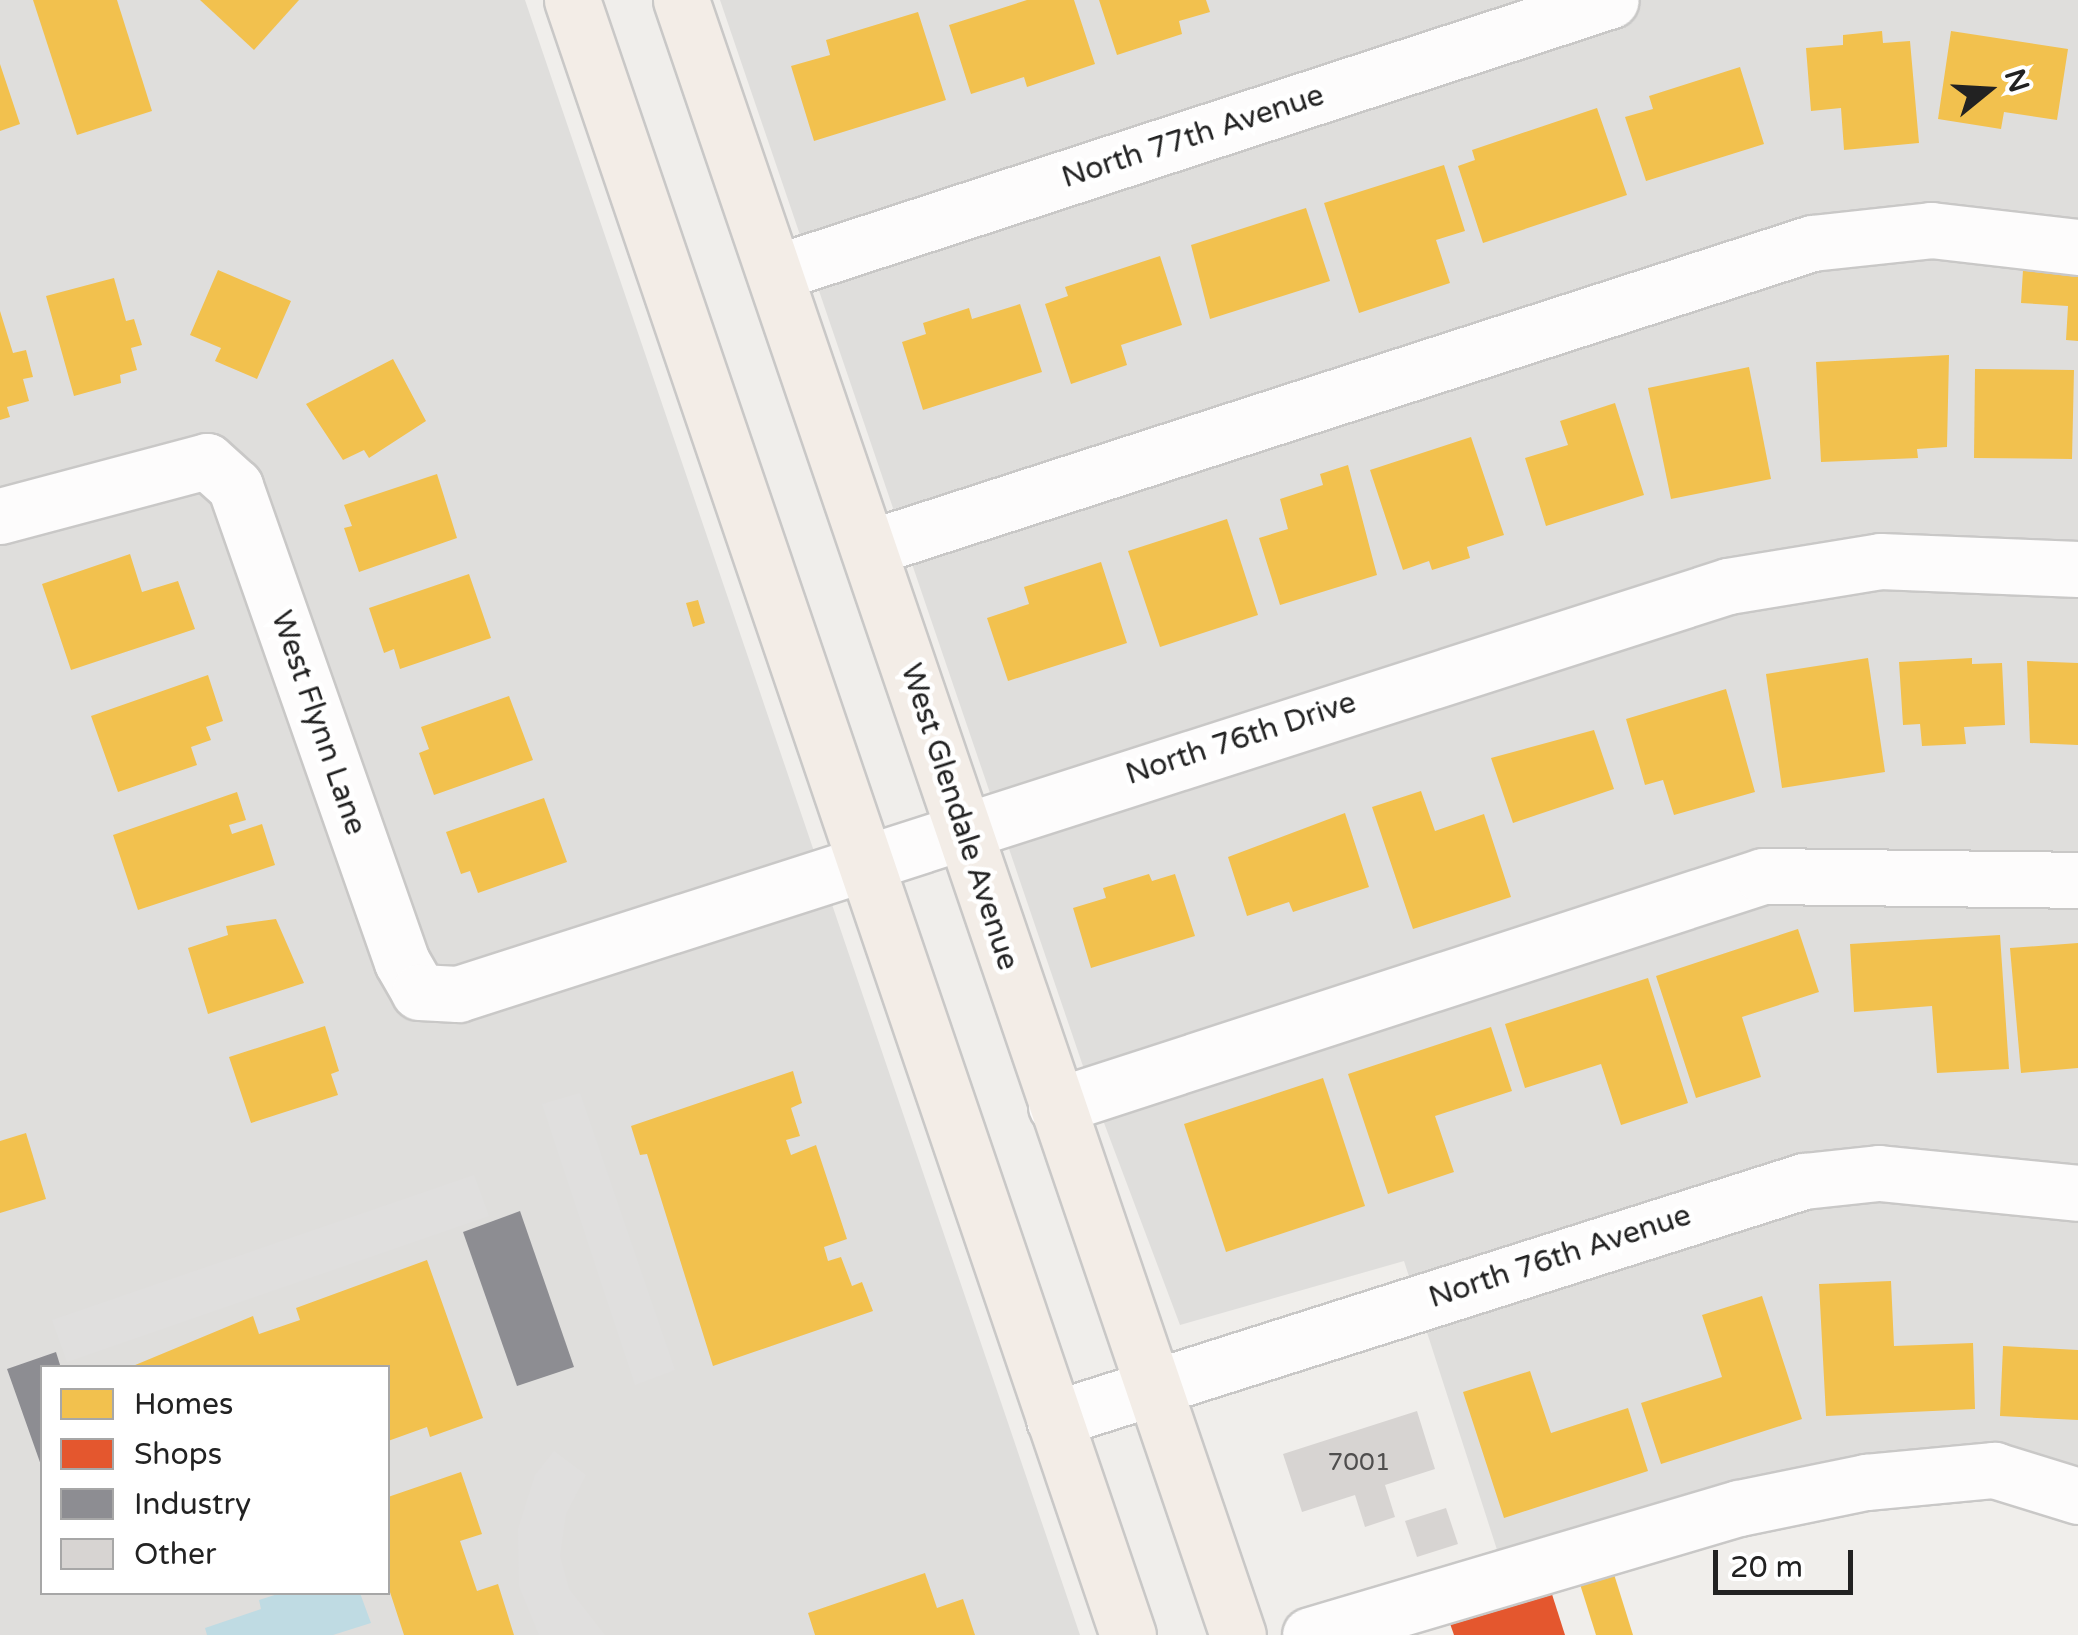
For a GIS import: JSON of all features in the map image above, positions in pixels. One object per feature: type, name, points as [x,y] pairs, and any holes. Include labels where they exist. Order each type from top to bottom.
[{"type":"main road","points":[[572,0],[1128,1635]]},
{"type":"main road","name":"West Glendale Avenue","points":[[681,0],[1238,1635]]},
{"type":"street","name":"North 77th Avenue","points":[[775,273],[1610,0]]},
{"type":"street","points":[[869,548],[1812,243],[1931,230],[2078,247]]},
{"type":"street","name":"West Flynn Lane","points":[[0,516],[207,461],[235,486],[419,992]]},
{"type":"street","name":"North 76th Drive","points":[[419,992],[458,994],[862,860],[1728,586],[1880,561],[2078,569]]},
{"type":"street","points":[[1056,1106],[1763,876],[2078,880]]},
{"type":"street","name":"North 76th Avenue","points":[[1054,1419],[1804,1181],[1879,1173],[2078,1193]]},
{"type":"street","points":[[1310,1635],[1739,1508],[1866,1482],[1994,1470],[2078,1496]]},
{"type":"shaded area","points":[[0,0],[525,0],[1080,1635],[0,1635]]},
{"type":"shaded area","points":[[720,0],[2078,0],[2078,1517],[2017,1499],[1927,1500],[1499,1556],[1404,1261],[1180,1325],[1086,1075]]},
{"type":"shaded area","points":[[580,1093],[675,1370],[635,1385],[542,1104]]},
{"type":"shaded area","points":[[474,1175],[489,1216],[67,1362],[52,1320]]},
{"type":"shaded area","points":[[554,1451],[586,1475],[566,1514],[560,1556],[569,1589],[605,1635],[539,1635],[519,1586],[518,1529],[535,1475]]},
{"type":"water","points":[[275,1595],[361,1595],[371,1623],[333,1635],[207,1635],[205,1628],[261,1609],[259,1600]]},
{"type":"building: Homes","points":[[33,0],[117,0],[152,111],[77,135]]},
{"type":"building: Homes","points":[[200,0],[299,0],[254,50]]},
{"type":"building: Homes","points":[[1027,0],[1074,0],[1095,64],[1027,87],[1024,77],[971,94],[949,25]]},
{"type":"building: Homes","points":[[1099,0],[1206,0],[1210,12],[1179,21],[1182,34],[1117,55]]},
{"type":"building: Homes","points":[[918,12],[946,100],[814,141],[791,66],[830,55],[826,40]]},
{"type":"building: Homes","points":[[1882,31],[1883,43],[1910,41],[1919,143],[1844,150],[1841,108],[1811,111],[1806,48],[1843,45],[1843,35]]},
{"type":"building: Homes","points":[[1951,31],[2068,49],[2057,120],[2004,112],[2001,129],[1938,119]]},
{"type":"building: Homes","points":[[0,64],[20,124],[0,131]]},
{"type":"building: Homes","points":[[1740,67],[1764,144],[1646,181],[1625,117],[1653,109],[1649,96]]},
{"type":"building: Homes","points":[[1597,108],[1627,195],[1483,243],[1458,166],[1475,160],[1472,150]]},
{"type":"building: Homes","points":[[1444,165],[1465,231],[1436,240],[1450,283],[1359,313],[1324,203]]},
{"type":"building: Homes","points":[[1306,208],[1330,281],[1210,319],[1191,245]]},
{"type":"building: Homes","points":[[1160,256],[1182,325],[1121,345],[1127,365],[1071,384],[1045,304],[1068,296],[1065,287]]},
{"type":"building: Homes","points":[[218,270],[291,301],[257,379],[215,361],[221,348],[190,335]]},
{"type":"building: Homes","points":[[2023,270],[2078,273],[2078,341],[2066,340],[2068,306],[2021,303]]},
{"type":"building: Homes","points":[[114,278],[126,321],[134,319],[142,345],[131,348],[137,370],[120,375],[121,383],[74,396],[46,296]]},
{"type":"building: Homes","points":[[1020,304],[1042,372],[923,410],[902,342],[926,334],[923,323],[969,308],[972,319]]},
{"type":"building: Homes","points":[[0,311],[13,353],[26,350],[33,377],[23,379],[29,401],[7,407],[10,417],[0,420]]},
{"type":"building: Homes","points":[[1949,355],[1947,447],[1917,449],[1918,458],[1821,462],[1816,362]]},
{"type":"building: Homes","points":[[393,359],[426,421],[369,458],[364,450],[343,460],[306,404]]},
{"type":"building: Homes","points":[[1749,367],[1771,479],[1671,499],[1648,388]]},
{"type":"building: Homes","points":[[1975,369],[2074,370],[2072,459],[1974,458]]},
{"type":"building: Homes","points":[[1615,403],[1644,495],[1546,526],[1525,458],[1568,445],[1560,421]]},
{"type":"building: Homes","points":[[1471,437],[1504,535],[1467,547],[1470,558],[1432,570],[1429,561],[1403,570],[1370,470]]},
{"type":"building: Homes","points":[[1348,465],[1377,575],[1280,605],[1259,538],[1288,529],[1280,499],[1323,485],[1320,474]]},
{"type":"building: Homes","points":[[437,474],[457,538],[359,572],[344,528],[352,526],[344,505]]},
{"type":"building: Homes","points":[[1227,519],[1258,615],[1160,647],[1128,551]]},
{"type":"building: Homes","points":[[130,554],[142,592],[178,581],[195,629],[71,670],[42,584]]},
{"type":"building: Homes","points":[[1101,562],[1127,643],[1008,681],[987,618],[1029,604],[1024,587]]},
{"type":"building: Homes","points":[[469,574],[491,638],[400,669],[394,649],[384,653],[369,608]]},
{"type":"building: Homes","points":[[698,600],[705,623],[693,627],[686,603]]},
{"type":"building: Homes","points":[[1868,658],[1885,772],[1782,788],[1766,674]]},
{"type":"building: Homes","points":[[1972,658],[1972,664],[2002,663],[2005,725],[1964,727],[1966,744],[1922,746],[1920,724],[1903,725],[1899,662]]},
{"type":"building: Homes","points":[[2027,661],[2078,663],[2078,745],[2030,743]]},
{"type":"building: Homes","points":[[208,675],[223,721],[206,727],[211,740],[191,747],[197,765],[118,792],[91,716]]},
{"type":"building: Homes","points":[[1726,689],[1755,792],[1674,815],[1663,780],[1645,785],[1626,719]]},
{"type":"building: Homes","points":[[509,696],[533,760],[434,795],[419,753],[429,749],[421,727]]},
{"type":"building: Homes","points":[[1594,730],[1614,789],[1513,823],[1491,758]]},
{"type":"building: Homes","points":[[1421,791],[1435,831],[1484,814],[1511,897],[1413,929],[1372,807]]},
{"type":"building: Homes","points":[[237,792],[246,820],[229,825],[232,834],[262,824],[275,865],[138,910],[113,835]]},
{"type":"building: Homes","points":[[544,798],[567,862],[478,893],[470,871],[461,874],[446,832]]},
{"type":"building: Homes","points":[[1345,813],[1369,887],[1293,912],[1289,902],[1247,916],[1228,857]]},
{"type":"building: Homes","points":[[1149,874],[1152,881],[1175,874],[1195,936],[1091,968],[1073,908],[1106,898],[1103,888]]},
{"type":"building: Homes","points":[[276,919],[304,983],[208,1014],[188,948],[228,935],[226,926]]},
{"type":"building: Homes","points":[[1798,929],[1819,992],[1742,1017],[1761,1077],[1696,1098],[1656,976]]},
{"type":"building: Homes","points":[[2000,935],[2009,1069],[1937,1073],[1932,1006],[1854,1012],[1850,944]]},
{"type":"building: Homes","points":[[2078,943],[2078,1068],[2021,1073],[2010,948]]},
{"type":"building: Homes","points":[[1648,978],[1688,1103],[1621,1125],[1601,1064],[1525,1088],[1505,1024]]},
{"type":"building: Homes","points":[[325,1026],[339,1071],[331,1074],[338,1095],[251,1123],[229,1057]]},
{"type":"building: Homes","points":[[1491,1027],[1512,1091],[1435,1116],[1454,1172],[1388,1194],[1348,1074]]},
{"type":"building: Homes","points":[[793,1071],[802,1103],[791,1108],[800,1136],[786,1140],[791,1155],[816,1145],[847,1239],[824,1247],[828,1261],[841,1257],[852,1286],[862,1282],[873,1311],[713,1366],[647,1154],[640,1155],[631,1126]]},
{"type":"building: Homes","points":[[1323,1078],[1365,1206],[1226,1252],[1184,1124]]},
{"type":"building: Homes","points":[[26,1133],[46,1199],[0,1213],[0,1141]]},
{"type":"building: Homes","points":[[427,1260],[483,1418],[430,1437],[427,1427],[390,1440],[390,1365],[135,1365],[253,1316],[259,1334],[300,1320],[296,1308]]},
{"type":"building: Homes","points":[[1891,1281],[1894,1346],[1973,1343],[1975,1409],[1826,1416],[1819,1284]]},
{"type":"building: Homes","points":[[1762,1296],[1802,1419],[1661,1464],[1641,1403],[1722,1377],[1702,1315]]},
{"type":"building: Homes","points":[[2003,1346],[2078,1350],[2078,1420],[2000,1416]]},
{"type":"building: Homes","points":[[1530,1371],[1551,1433],[1628,1408],[1648,1471],[1504,1518],[1463,1392]]},
{"type":"building: Homes","points":[[461,1472],[482,1534],[460,1541],[477,1591],[498,1584],[514,1635],[404,1635],[390,1592],[390,1496]]},
{"type":"building: Homes","points":[[1613,1571],[1633,1635],[1596,1635],[1579,1581]]},
{"type":"building: Homes","points":[[925,1573],[937,1608],[963,1599],[975,1635],[815,1635],[808,1613]]},
{"type":"building: Shops","points":[[1550,1588],[1565,1635],[1454,1635],[1447,1615]]},
{"type":"building: Industry","points":[[520,1211],[574,1367],[517,1386],[463,1232]]},
{"type":"building: Industry","points":[[56,1352],[60,1365],[40,1365],[40,1462],[7,1369]]},
{"type":"building: Other","points":[[1417,1411],[1435,1469],[1385,1485],[1395,1517],[1365,1527],[1355,1495],[1302,1512],[1283,1454]]},
{"type":"building: Other","points":[[1446,1508],[1458,1544],[1417,1557],[1405,1521]]}]
